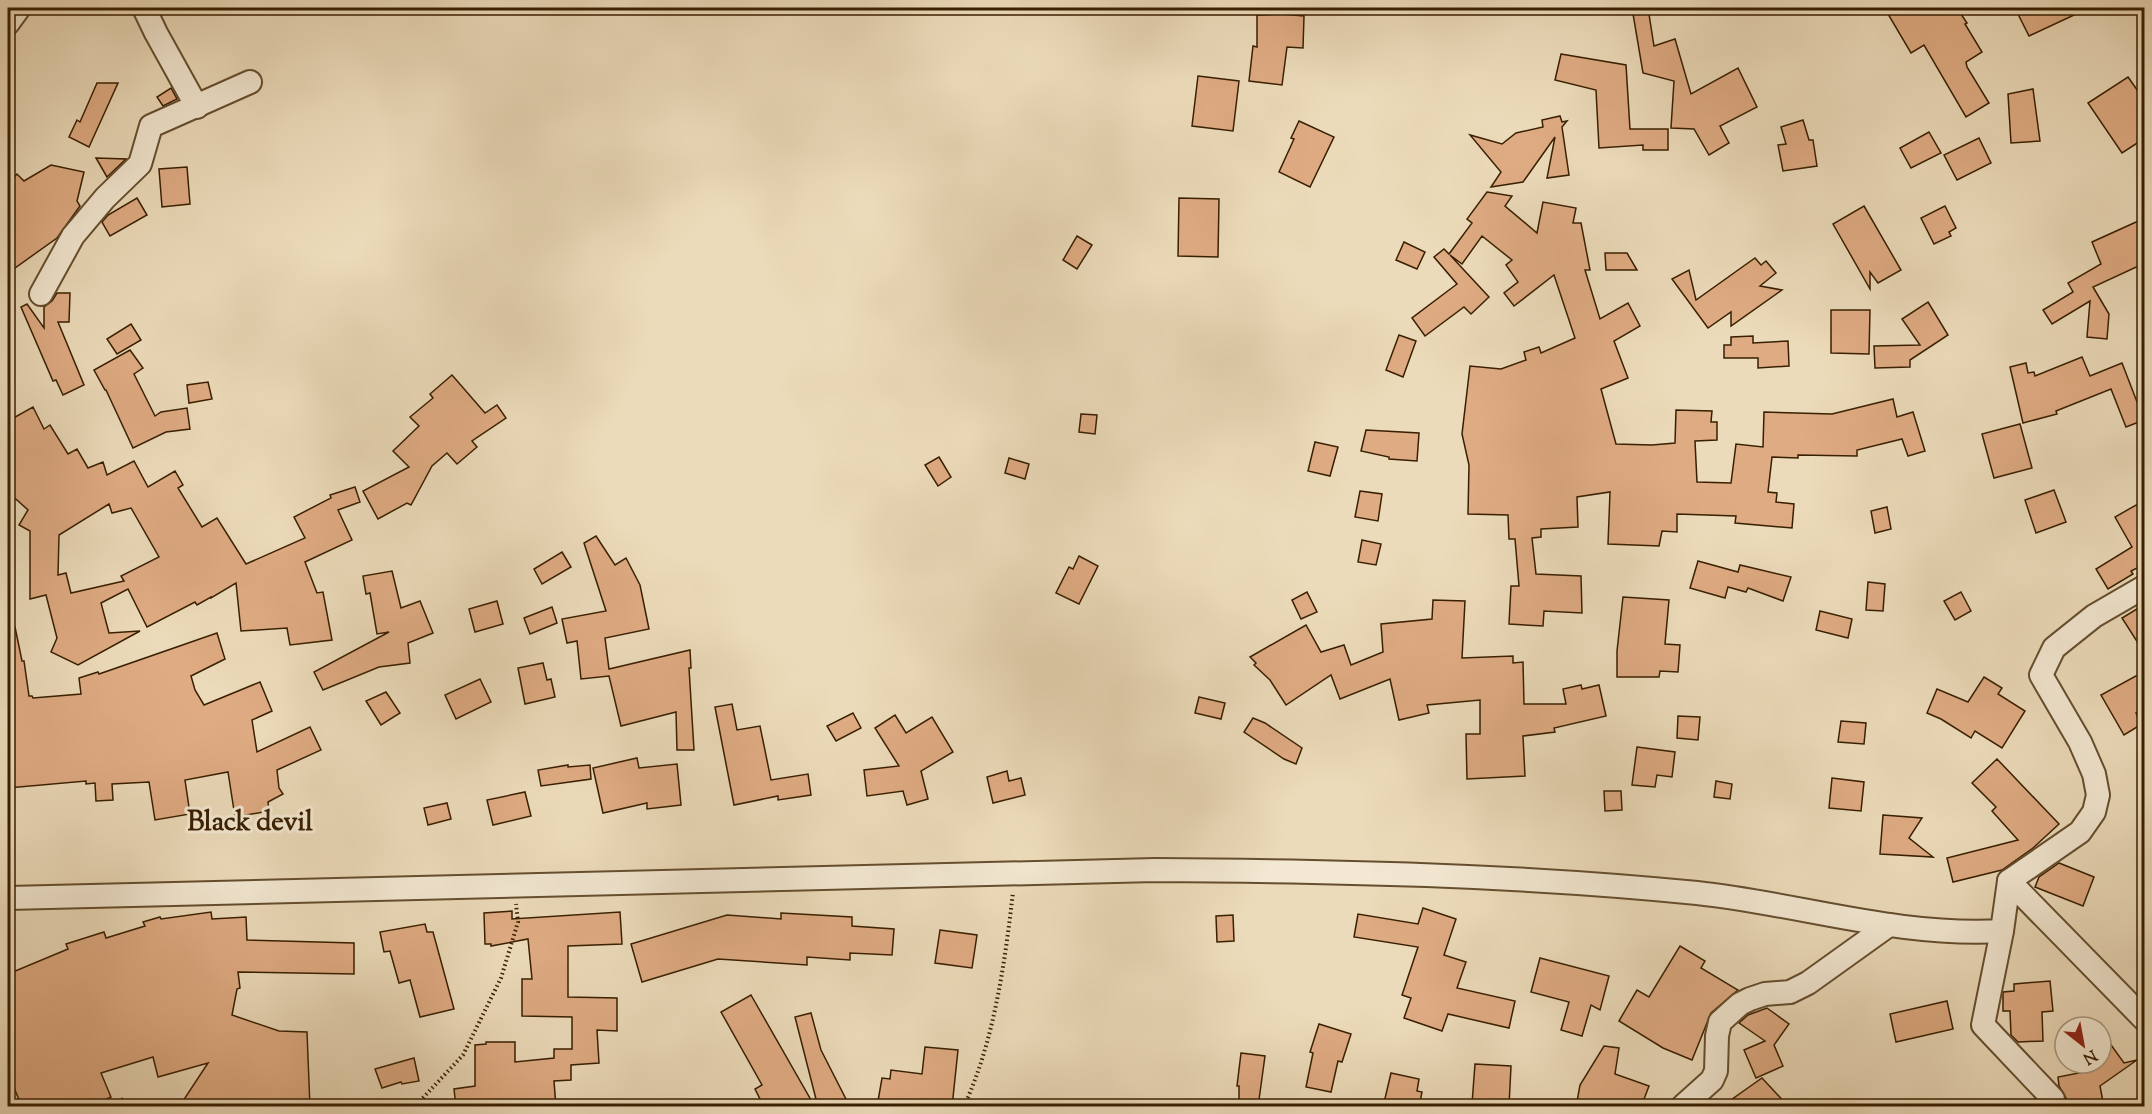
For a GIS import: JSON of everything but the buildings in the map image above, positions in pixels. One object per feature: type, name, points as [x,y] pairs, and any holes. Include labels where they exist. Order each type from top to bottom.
[{"type":"street","points":[[8,23],[19,8]]},
{"type":"street","points":[[144,8],[196,107]]},
{"type":"street","points":[[41,294],[73,236],[105,198],[140,164],[151,126],[250,82]]},
{"type":"street","points":[[2053,1107],[2053,1099],[1983,1025],[2002,931],[2009,881],[2080,832],[2094,812],[2098,795],[2094,774],[2080,742],[2041,675],[2054,648],[2094,616],[2145,588]]},
{"type":"street","points":[[8,898],[1015,873],[1234,871],[1455,876],[1557,882],[1741,898],[1917,930],[2002,931]]},
{"type":"street","points":[[2009,881],[2145,1019]]},
{"type":"street","points":[[1683,1107],[1712,1080],[1716,1071],[1717,1036],[1720,1022],[1740,1004],[1765,994],[1790,992],[1809,983],[1889,926]]},
{"type":"path","points":[[964,1107],[975,1084],[1007,951],[1015,873]]},
{"type":"path","points":[[419,1107],[421,1100],[463,1055],[501,978],[518,922],[514,886]]},
{"type":"path","points":[[116,1107],[124,1098]]},
{"type":"district","name":"Black devil","points":[[250,823]]}]
